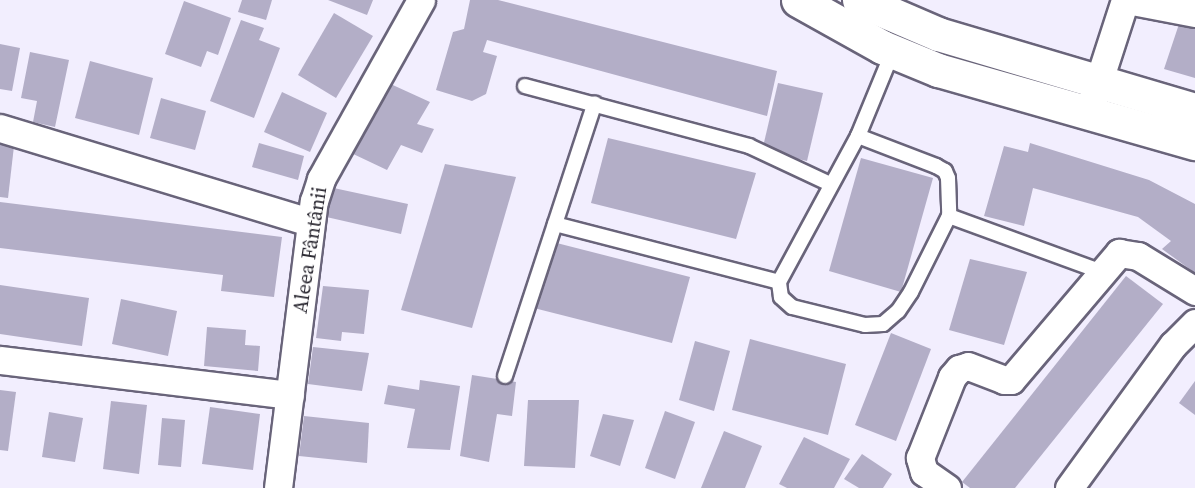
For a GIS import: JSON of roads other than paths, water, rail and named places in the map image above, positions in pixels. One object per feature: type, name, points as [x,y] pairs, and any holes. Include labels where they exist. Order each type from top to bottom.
[{"type":"main road","points":[[798,0],[893,51],[938,70],[1195,143]]},
{"type":"main road","points":[[860,0],[938,34],[1195,110]]},
{"type":"street","name":"Aleea Fântânii","points":[[278,488],[310,222],[321,179],[421,0]]},
{"type":"street","points":[[1089,112],[1126,0],[1195,13]]},
{"type":"street","points":[[0,128],[310,222]]},
{"type":"street","points":[[947,488],[924,472],[920,458],[952,376],[959,369],[968,366],[1004,380],[1011,380],[1119,253],[1138,256],[1195,291]]},
{"type":"street","points":[[1069,488],[1173,345],[1195,323]]},
{"type":"street","points":[[0,360],[290,395]]},
{"type":"lane","points":[[858,136],[945,171],[948,178],[949,216],[911,292],[898,311],[883,324],[865,325],[792,307],[782,297],[779,282],[858,136],[893,51]]},
{"type":"lane","points":[[525,86],[749,146],[830,184]]},
{"type":"lane","points":[[505,376],[595,103]]},
{"type":"lane","points":[[949,216],[1102,272]]},
{"type":"lane","points":[[555,224],[779,282]]}]
